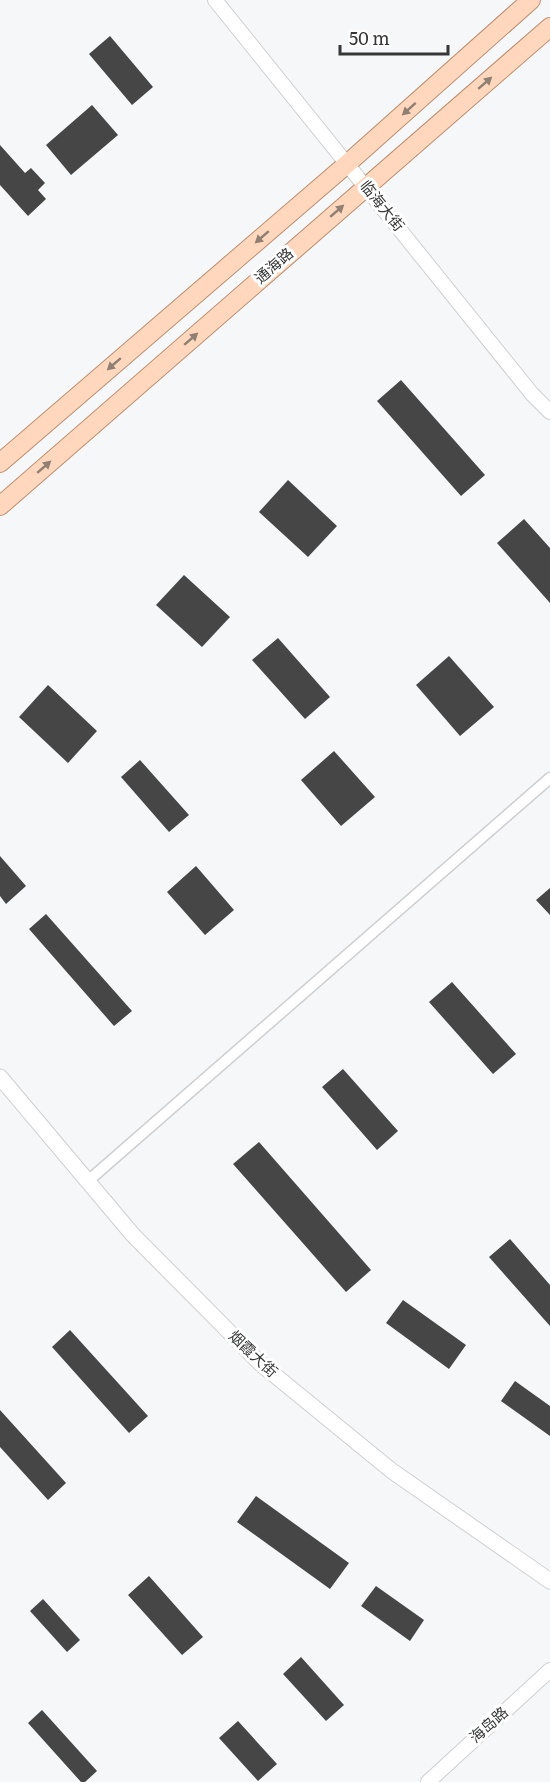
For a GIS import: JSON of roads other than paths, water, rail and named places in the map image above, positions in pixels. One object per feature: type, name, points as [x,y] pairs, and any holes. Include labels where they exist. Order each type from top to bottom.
[{"type":"main road","name":"通海路","points":[[0,463],[347,164],[531,0]]},
{"type":"main road","name":"通海路","points":[[0,506],[550,27]]},
{"type":"main road","name":"烟霞大街","points":[[0,1077],[133,1235],[261,1364],[392,1472],[550,1581]]},
{"type":"street","name":"临海大街","points":[[215,0],[532,394],[550,412]]},
{"type":"street","points":[[88,1181],[550,778]]},
{"type":"street","name":"海岛路","points":[[428,1782],[550,1670]]}]
